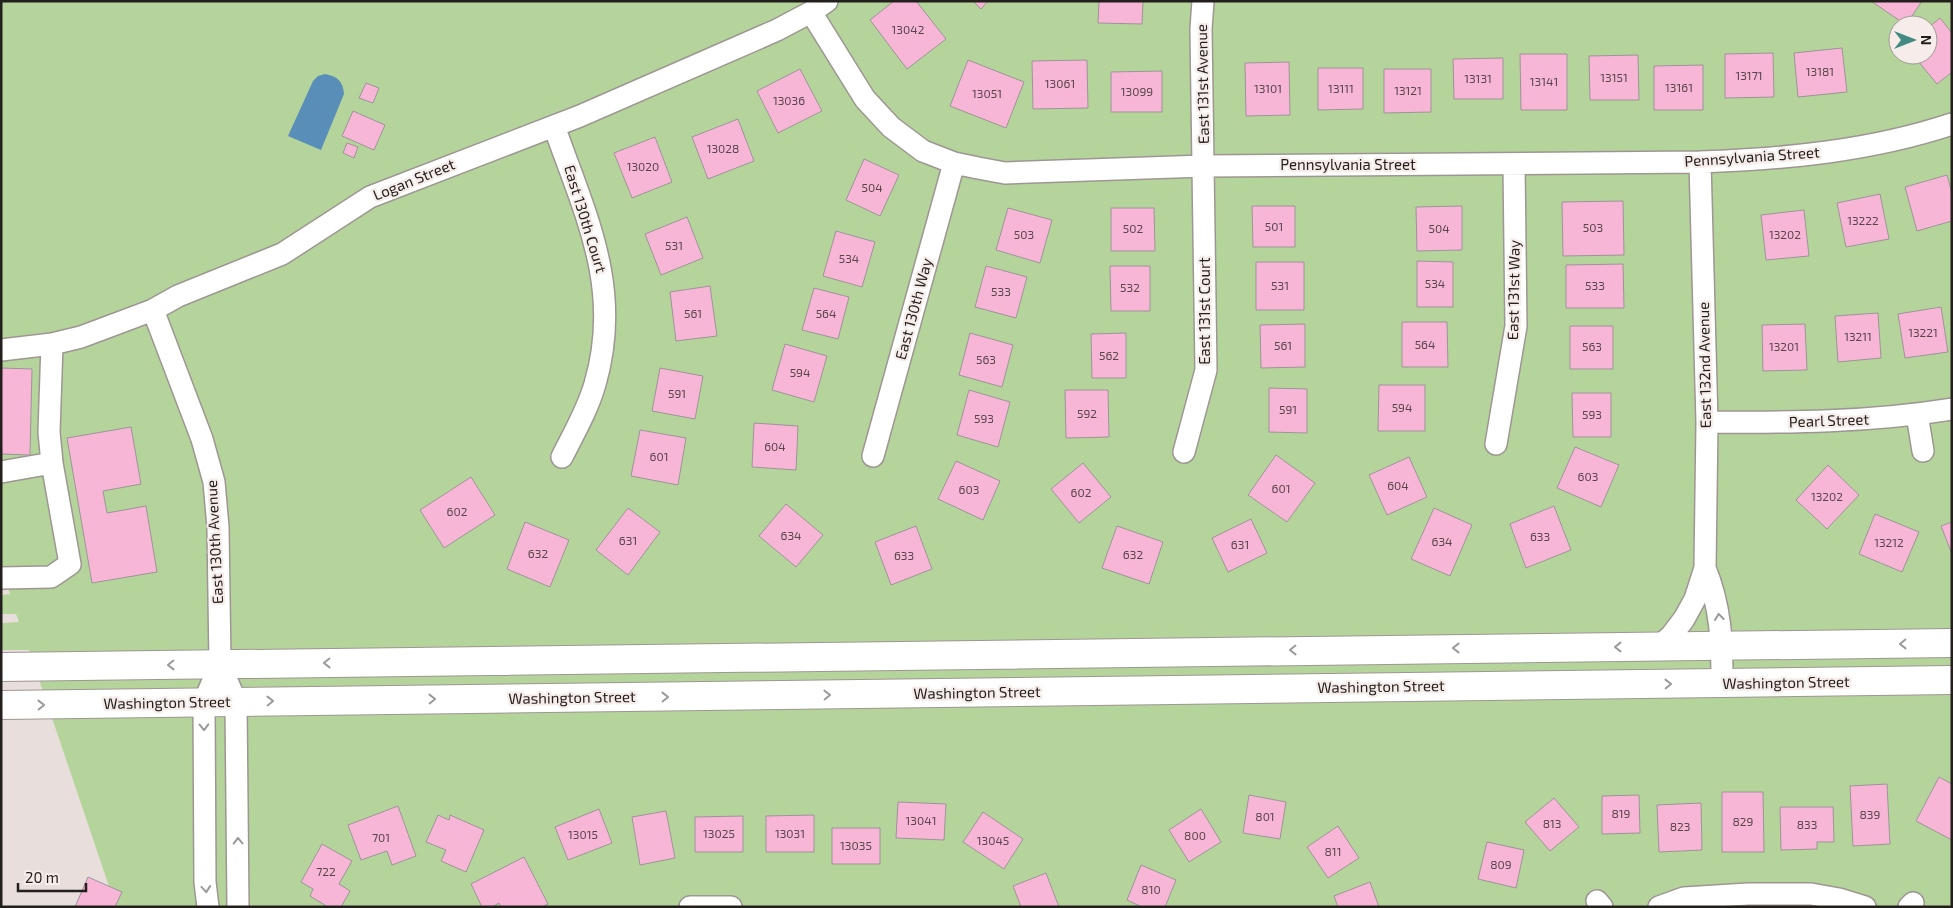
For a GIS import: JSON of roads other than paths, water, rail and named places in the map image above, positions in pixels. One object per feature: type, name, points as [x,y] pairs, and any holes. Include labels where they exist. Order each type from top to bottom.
[{"type":"main road","points":[[1,667],[1952,643]]},
{"type":"main road","name":"Washington Street","points":[[1,705],[1952,680]]},
{"type":"street","name":"East 131st Avenue","points":[[1202,1],[1204,166]]},
{"type":"street","name":"Pennsylvania Street","points":[[819,7],[865,99],[891,127],[916,146],[954,163],[1005,172],[1204,166],[1754,160],[1833,151],[1894,140],[1952,124]]},
{"type":"street","name":"Logan Street","points":[[1,350],[52,344],[82,337],[153,310],[178,296],[282,254],[370,197],[554,126],[720,56],[819,7]]},
{"type":"street","name":"East 130th Court","points":[[554,126],[585,209],[597,250],[603,276],[606,304],[602,356],[595,385],[562,457]]},
{"type":"street","name":"East 132nd Avenue","points":[[1658,647],[1671,636],[1684,619],[1695,599],[1705,568],[1706,422],[1700,162]]},
{"type":"street","name":"East 130th Way","points":[[873,456],[954,163]]},
{"type":"street","name":"East 131st Way","points":[[1496,444],[1516,326],[1514,164]]},
{"type":"street","name":"East 131st Court","points":[[1184,452],[1206,370],[1204,166]]},
{"type":"street","name":"East 130th Avenue","points":[[153,310],[202,439],[214,482],[218,527],[220,664],[236,702],[238,907]]},
{"type":"street","points":[[1,578],[51,577],[70,564],[52,463],[49,432],[52,344]]},
{"type":"street","name":"Pearl Street","points":[[1706,422],[1790,423],[1859,420],[1952,409]]},
{"type":"street","points":[[1917,414],[1923,451]]},
{"type":"street","points":[[1,472],[52,463]]},
{"type":"street","name":"East 132nd Avenue","points":[[1705,568],[1716,601],[1722,646],[1722,683]]},
{"type":"street","name":"East 130th Avenue","points":[[208,907],[205,872],[204,702],[220,664]]},
{"type":"street","points":[[1659,907],[1684,898],[1811,894],[1839,898],[1865,907]]},
{"type":"street","points":[[690,907],[731,907]]},
{"type":"water","points":[[325,74],[339,80],[344,94],[321,150],[288,136],[313,81],[318,76]]}]
